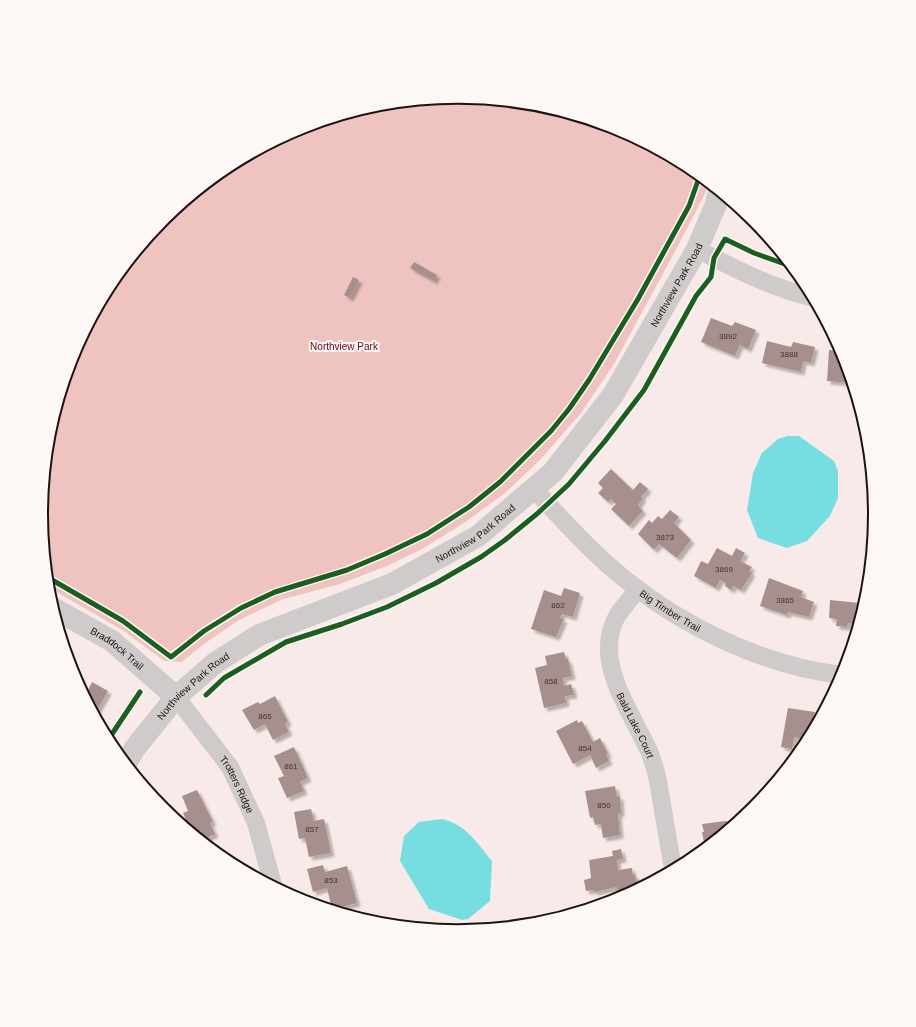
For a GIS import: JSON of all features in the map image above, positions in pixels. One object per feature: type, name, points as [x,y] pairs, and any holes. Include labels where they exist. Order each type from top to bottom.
[{"type":"street","name":"Northview Park Road","points":[[129,758],[135,748],[176,697],[215,663],[259,634],[392,584],[478,536],[553,472],[613,395],[696,249],[716,204],[718,196]]},
{"type":"street","points":[[696,249],[775,287],[805,295]]},
{"type":"street","name":"Big Timber Trail","points":[[533,488],[592,550],[638,589],[663,607],[718,638],[747,650],[808,669],[835,674]]},
{"type":"street","name":"Bald Lake Court","points":[[638,589],[617,617],[609,644],[608,654],[616,682],[649,752],[654,766],[658,780],[672,863]]},
{"type":"street","name":"Braddock Trail","points":[[60,612],[112,641],[176,697]]},
{"type":"street","name":"Trotters Ridge","points":[[176,697],[230,767],[256,823],[271,878]]},
{"type":"green space","name":"Northview Park","points":[[431,104],[485,104],[538,111],[564,117],[590,125],[639,146],[663,158],[707,188],[672,257],[614,364],[581,413],[540,460],[505,493],[464,523],[422,549],[387,566],[337,585],[283,599],[239,620],[201,646],[182,662],[164,661],[124,631],[56,591],[49,540],[48,514],[49,487],[56,434],[62,407],[79,357],[103,308],[117,286],[150,243],[188,205],[208,188],[253,158],[326,125],[378,111]]},
{"type":"water","points":[[788,436],[799,436],[834,461],[838,471],[838,498],[830,516],[807,541],[787,548],[758,538],[747,510],[753,473],[762,453],[778,439]]},
{"type":"water","points":[[442,819],[458,825],[465,830],[492,861],[490,901],[468,919],[462,920],[429,909],[400,861],[404,836],[419,822]]},
{"type":"building","points":[[414,262],[437,275],[434,281],[410,268]]},
{"type":"building","points":[[353,277],[359,280],[350,298],[344,295]]},
{"type":"building","points":[[711,318],[732,326],[735,322],[756,330],[748,349],[740,345],[735,356],[701,342]]},
{"type":"building","points":[[767,341],[791,347],[793,342],[815,347],[811,363],[803,361],[801,372],[762,363]]},
{"type":"building","points":[[829,350],[834,350],[846,383],[827,381]]},
{"type":"building","points":[[611,469],[633,490],[640,482],[648,489],[641,497],[643,498],[638,505],[643,511],[629,526],[611,509],[616,504],[611,499],[608,502],[598,493],[603,488],[598,483]]},
{"type":"building","points":[[670,510],[679,517],[674,523],[691,540],[677,558],[659,544],[654,550],[638,534],[649,520],[652,523],[658,516],[662,519]]},
{"type":"building","points":[[717,548],[732,556],[736,548],[745,553],[740,561],[752,567],[749,571],[752,573],[741,590],[733,586],[731,590],[725,586],[726,583],[720,580],[716,588],[694,576],[701,561],[708,564]]},
{"type":"building","points":[[769,578],[803,591],[801,597],[814,602],[809,617],[788,612],[787,615],[760,606]]},
{"type":"building","points":[[564,588],[580,593],[573,617],[562,614],[560,618],[564,619],[556,637],[531,629],[544,590],[561,596]]},
{"type":"building","points":[[830,600],[858,603],[853,624],[848,623],[847,627],[836,626],[837,619],[829,618]]},
{"type":"building","points":[[564,652],[566,659],[568,659],[572,676],[563,678],[564,686],[571,684],[574,695],[565,696],[566,703],[544,708],[535,668],[547,665],[545,656]]},
{"type":"building","points":[[92,682],[108,691],[98,709],[90,695],[88,690]]},
{"type":"building","points":[[275,696],[288,722],[285,724],[289,732],[273,740],[265,724],[254,730],[242,710],[258,702],[260,704]]},
{"type":"building","points":[[788,708],[815,712],[813,719],[801,738],[794,737],[792,749],[781,747]]},
{"type":"building","points":[[577,720],[578,723],[582,721],[593,742],[600,738],[608,754],[606,755],[609,761],[596,768],[590,755],[573,764],[556,731]]},
{"type":"building","points":[[294,747],[308,778],[300,782],[304,791],[287,798],[278,778],[284,776],[274,756]]},
{"type":"building","points":[[615,786],[617,797],[620,796],[621,813],[618,814],[620,835],[603,838],[601,824],[595,825],[593,817],[590,818],[585,791]]},
{"type":"building","points":[[197,790],[213,822],[210,823],[215,834],[207,838],[186,820],[183,813],[188,811],[182,796]]},
{"type":"building","points":[[311,809],[314,821],[324,819],[331,853],[309,857],[305,838],[299,839],[294,812]]},
{"type":"building","points":[[725,821],[729,821],[704,842],[702,824]]},
{"type":"building","points":[[621,849],[623,859],[617,860],[618,870],[632,868],[636,882],[618,891],[617,887],[594,892],[593,890],[586,891],[584,880],[591,878],[589,860],[613,856],[612,851]]},
{"type":"building","points":[[323,865],[325,872],[347,866],[357,903],[341,907],[331,903],[327,888],[313,892],[307,869]]},
{"type":"cycle path","points":[[54,581],[123,621],[171,657],[204,631],[241,608],[275,592],[347,570],[427,534],[469,507],[500,482],[551,431],[569,409],[589,380],[638,299],[689,206],[698,181]]},
{"type":"cycle path","points":[[206,695],[224,678],[286,642],[342,624],[387,607],[436,583],[481,557],[505,540],[538,513],[569,484],[605,441],[644,390],[696,296],[711,277],[714,258],[725,239],[754,253],[782,263]]},
{"type":"cycle path","points":[[112,733],[140,692]]}]
